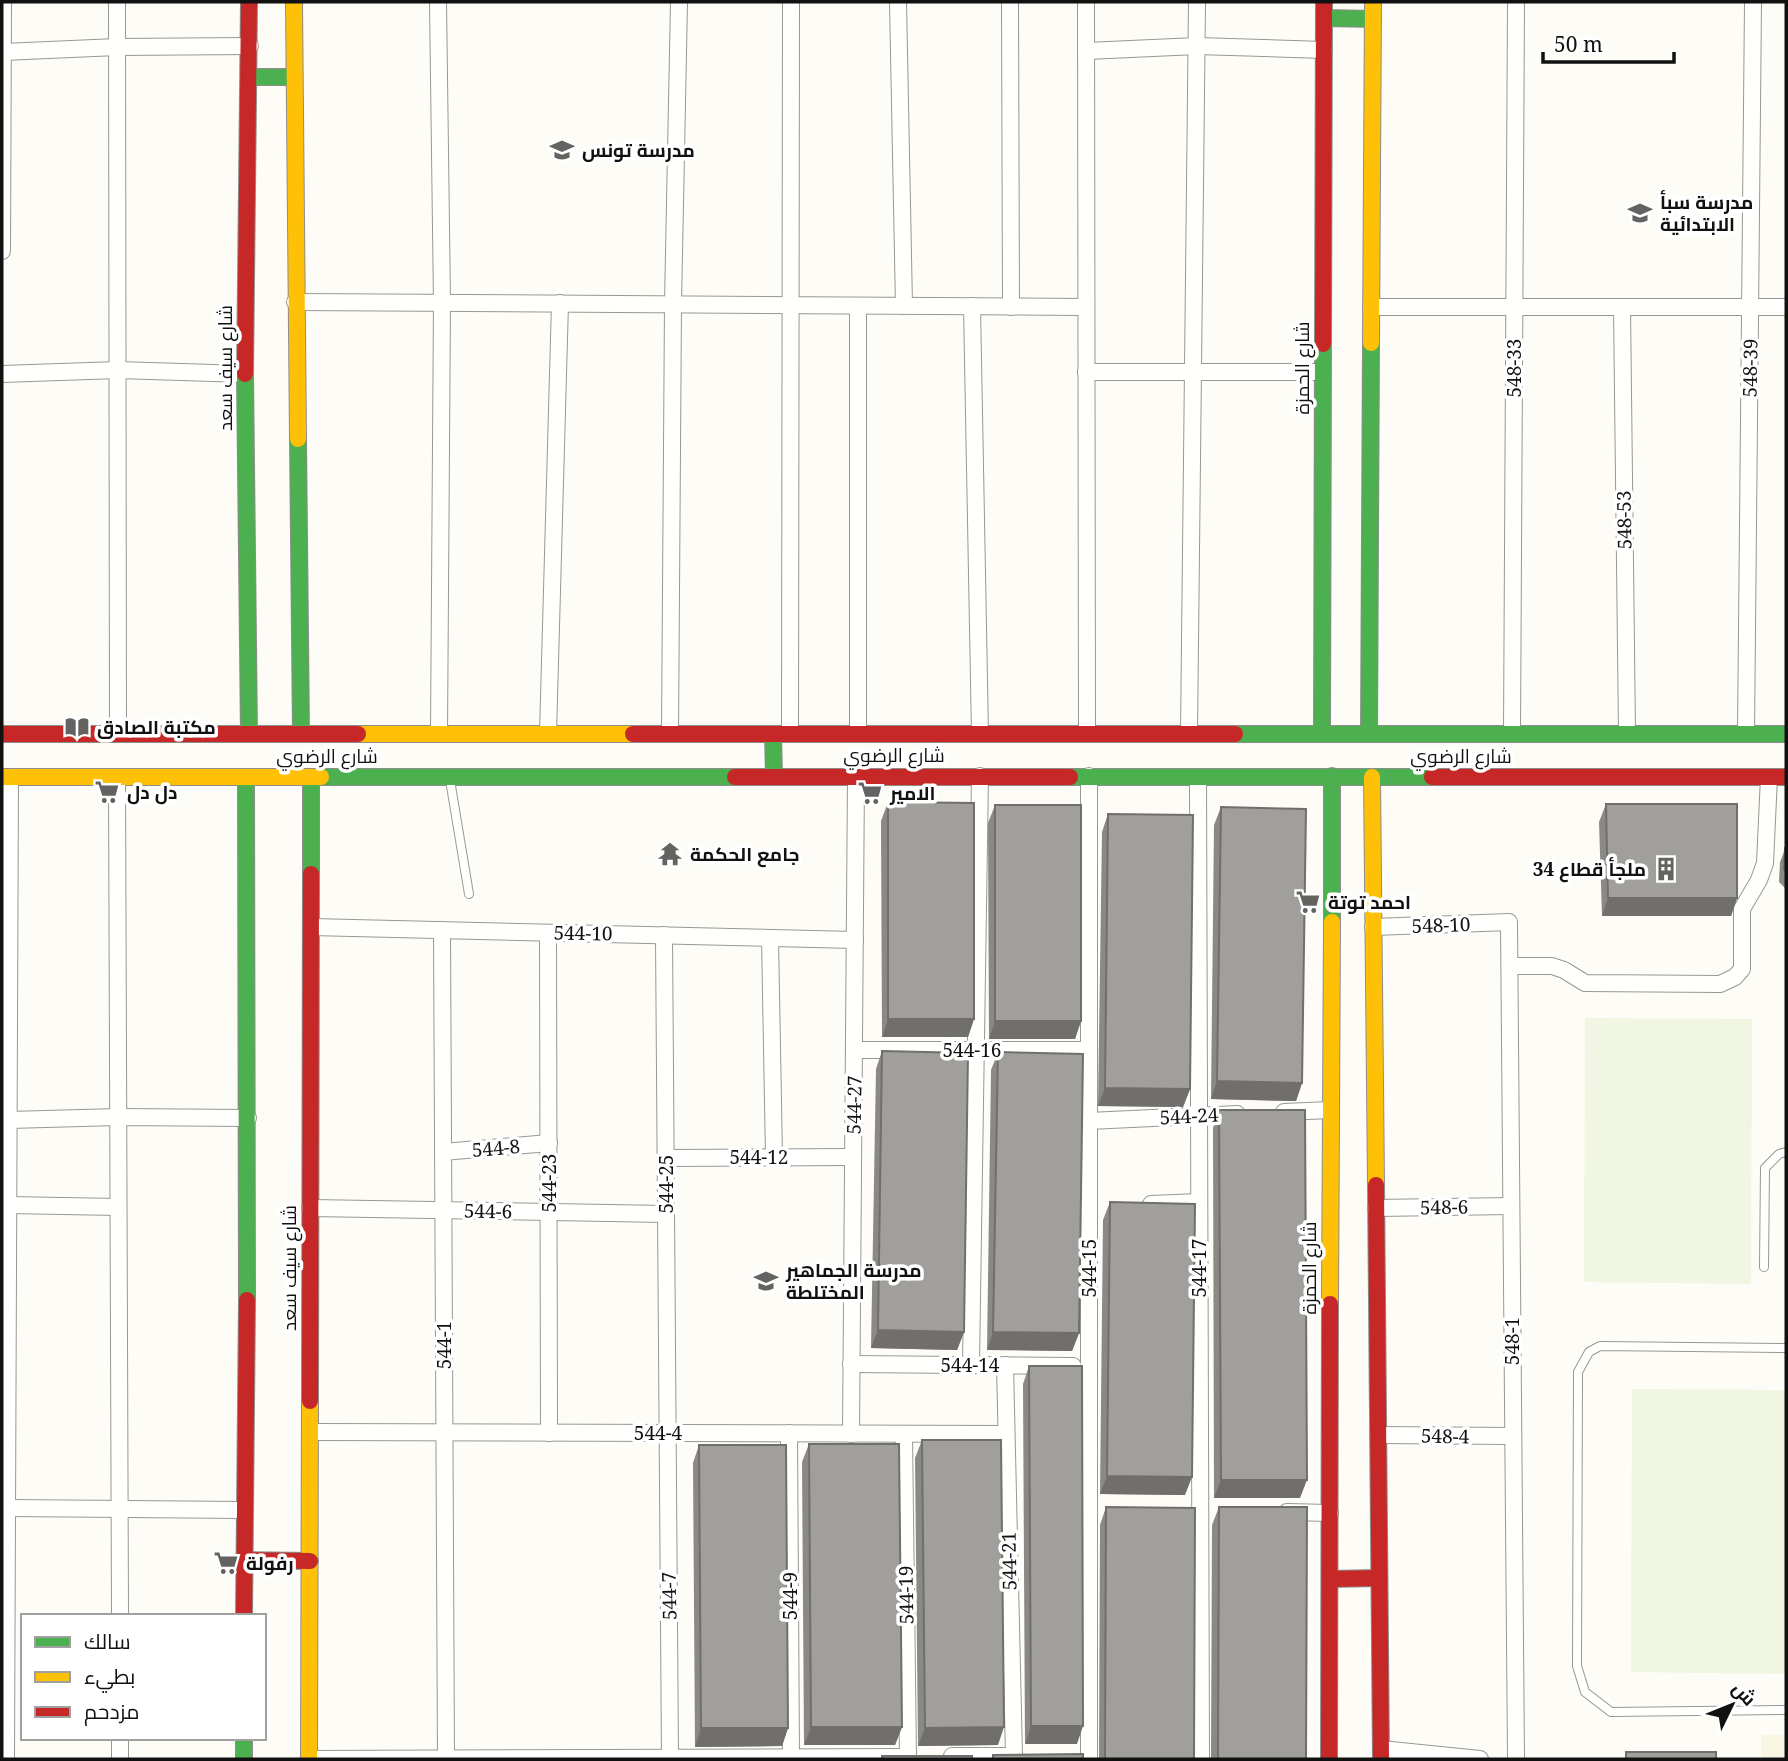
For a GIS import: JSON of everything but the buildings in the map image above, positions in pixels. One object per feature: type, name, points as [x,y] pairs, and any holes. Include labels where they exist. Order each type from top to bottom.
[{"type":"street","points":[[2,2],[2,251]]},
{"type":"street","points":[[117,2],[118,734]]},
{"type":"street","name":"شارع سيف سعد","points":[[248,734],[245,374],[249,2]]},
{"type":"street","points":[[294,2],[301,734]]},
{"type":"street","points":[[438,2],[442,302],[439,734]]},
{"type":"street","points":[[670,734],[673,304],[679,2]]},
{"type":"street","points":[[790,734],[791,2]]},
{"type":"street","points":[[898,2],[904,306]]},
{"type":"street","points":[[1010,2],[1011,307]]},
{"type":"street","points":[[1086,2],[1087,734]]},
{"type":"street","points":[[1189,734],[1197,2]]},
{"type":"street","points":[[1369,734],[1373,2]]},
{"type":"street","name":"548-33","points":[[1512,733],[1516,2]]},
{"type":"street","name":"548-39","points":[[1746,734],[1753,2]]},
{"type":"street","points":[[1324,10],[1373,19]]},
{"type":"street","name":"شارع الحمزة","points":[[1322,734],[1324,10]]},
{"type":"street","points":[[1086,51],[1197,46],[1324,50]]},
{"type":"street","points":[[2,52],[117,47],[250,47]]},
{"type":"street","points":[[249,77],[295,77]]},
{"type":"street","points":[[295,302],[1086,307]]},
{"type":"street","points":[[548,734],[560,303]]},
{"type":"street","points":[[858,306],[858,734]]},
{"type":"street","points":[[972,306],[980,734]]},
{"type":"street","points":[[1371,307],[1786,307]]},
{"type":"street","name":"548-53","points":[[1622,307],[1627,733]]},
{"type":"street","points":[[2,374],[118,370],[245,374]]},
{"type":"street","points":[[1086,372],[1323,372]]},
{"type":"street","name":"شارع الرضوي","points":[[2,734],[1786,734]]},
{"type":"street","points":[[773,734],[774,776]]},
{"type":"street","name":"544-27","points":[[850,1434],[856,776]]},
{"type":"street","points":[[971,1364],[980,776]]},
{"type":"street","name":"544-15","points":[[1085,1757],[1096,1512],[1089,1367],[1095,1206],[1089,1121],[1089,776]]},
{"type":"street","name":"شارع الحمزة","points":[[1329,1759],[1332,776]]},
{"type":"street","points":[[6,777],[5,1057],[9,1120],[5,1364],[6,1759]]},
{"type":"street","name":"شارع الرضوي","points":[[6,777],[1786,777]]},
{"type":"street","name":"544-17","points":[[1198,777],[1201,1759]]},
{"type":"street","points":[[1372,777],[1381,1754],[1480,1759]]},
{"type":"street","points":[[1510,967],[1552,966],[1585,983],[1720,984],[1735,977],[1742,969],[1742,909],[1759,880],[1765,863],[1769,777]]},
{"type":"street","points":[[117,778],[120,1614]]},
{"type":"street","points":[[244,1614],[246,778]]},
{"type":"street","name":"شارع سيف سعد","points":[[309,1759],[311,778]]},
{"type":"street","name":"548-1","points":[[1509,922],[1516,1759]]},
{"type":"street","name":"548-10","points":[[1373,927],[1509,922]]},
{"type":"street","name":"544-10","points":[[311,927],[855,940]]},
{"type":"street","name":"544-1","points":[[442,930],[446,1759]]},
{"type":"street","name":"544-23","points":[[548,933],[549,1433]]},
{"type":"street","name":"544-25","points":[[664,935],[667,1433]]},
{"type":"street","points":[[770,938],[774,1157]]},
{"type":"street","name":"544-16","points":[[854,1050],[1089,1050]]},
{"type":"street","name":"544-24","points":[[1089,1121],[1330,1110]]},
{"type":"street","points":[[9,1120],[247,1118]]},
{"type":"street","name":"544-8","points":[[443,1153],[549,1143]]},
{"type":"street","name":"544-12","points":[[666,1158],[853,1157]]},
{"type":"street","points":[[1136,1204],[1199,1202]]},
{"type":"street","points":[[8,1205],[118,1207]]},
{"type":"street","name":"548-6","points":[[1376,1208],[1511,1206]]},
{"type":"street","name":"544-6","points":[[310,1208],[666,1214]]},
{"type":"street","name":"544-14","points":[[851,1364],[1089,1367]]},
{"type":"street","name":"544-21","points":[[975,1758],[1020,1756],[1005,1365]]},
{"type":"street","name":"544-4","points":[[310,1432],[1006,1434]]},
{"type":"street","name":"544-7","points":[[667,1433],[670,1758]]},
{"type":"street","name":"544-9","points":[[789,1433],[791,1758]]},
{"type":"street","name":"544-19","points":[[904,1434],[921,1757]]},
{"type":"street","name":"548-4","points":[[1378,1435],[1513,1436]]},
{"type":"street","points":[[7,1508],[245,1510]]},
{"type":"street","points":[[1265,1512],[1330,1513]]},
{"type":"street","points":[[245,1560],[310,1561]]},
{"type":"street","points":[[1330,1579],[1379,1578]]},
{"type":"street","points":[[120,1740],[120,1759]]},
{"type":"street","points":[[244,1740],[244,1759]]},
{"type":"street","points":[[309,1759],[975,1758]]},
{"type":"lane","points":[[450,777],[469,894]]},
{"type":"lane","points":[[1764,1267],[1765,1168],[1779,1154],[1786,1152]]},
{"type":"lane","points":[[1786,1348],[1600,1346],[1589,1352],[1578,1372],[1577,1665],[1585,1692],[1611,1712],[1786,1710]]},
{"type":"shaded area","points":[[1761,1735],[1786,1735],[1786,1759],[1761,1759]]},
{"type":"green space","points":[[1585,1018],[1752,1019],[1751,1284],[1584,1282]]},
{"type":"green space","points":[[1632,1389],[1786,1390],[1786,1674],[1631,1672]]},
{"type":"traffic: fast","points":[[1324,18],[1373,19]]},
{"type":"traffic: fast","points":[[249,77],[294,77]]},
{"type":"traffic: fast","points":[[1369,734],[1371,343]]},
{"type":"traffic: fast","points":[[1322,734],[1323,344]]},
{"type":"traffic: fast","points":[[245,374],[249,734]]},
{"type":"traffic: fast","points":[[298,439],[301,734]]},
{"type":"traffic: fast","points":[[773,734],[774,776]]},
{"type":"traffic: fast","points":[[1235,734],[1786,734]]},
{"type":"traffic: fast","points":[[1332,776],[1332,922]]},
{"type":"traffic: fast","points":[[311,777],[311,874]]},
{"type":"traffic: fast","points":[[321,777],[735,777]]},
{"type":"traffic: fast","points":[[1070,777],[1432,777]]},
{"type":"traffic: fast","points":[[246,778],[247,1300]]},
{"type":"traffic: fast","points":[[244,1740],[244,1759]]},
{"type":"traffic: slow","points":[[294,2],[298,439]]},
{"type":"traffic: slow","points":[[1371,343],[1373,2]]},
{"type":"traffic: slow","points":[[358,734],[633,734]]},
{"type":"traffic: slow","points":[[2,777],[321,777]]},
{"type":"traffic: slow","points":[[1372,777],[1376,1185]]},
{"type":"traffic: slow","points":[[1330,1304],[1332,922]]},
{"type":"traffic: slow","points":[[309,1759],[310,1401]]},
{"type":"traffic: jam","points":[[245,374],[249,2]]},
{"type":"traffic: jam","points":[[1323,344],[1324,2]]},
{"type":"traffic: jam","points":[[2,734],[358,734]]},
{"type":"traffic: jam","points":[[633,734],[1235,734]]},
{"type":"traffic: jam","points":[[735,777],[1070,777]]},
{"type":"traffic: jam","points":[[1432,777],[1786,777]]},
{"type":"traffic: jam","points":[[310,1401],[311,874]]},
{"type":"traffic: jam","points":[[1376,1185],[1381,1759]]},
{"type":"traffic: jam","points":[[244,1614],[247,1300]]},
{"type":"traffic: jam","points":[[1329,1759],[1330,1304]]},
{"type":"traffic: jam","points":[[245,1560],[310,1561]]},
{"type":"traffic: jam","points":[[1330,1579],[1379,1578]]},
{"type":"place","name":"مدرسة تونس","points":[[562,150]]},
{"type":"place","name":"مدرسة سبأ الابتدائية","points":[[1640,213]]},
{"type":"place","name":"مكتبة الصادق","points":[[77,727]]},
{"type":"place","name":"دل دل","points":[[107,792]]},
{"type":"place","name":"الامير","points":[[870,793]]},
{"type":"place","name":"جامع الحكمة","points":[[670,854]]},
{"type":"place","name":"ملجأ قطاع 34","points":[[1666,869]]},
{"type":"place","name":"احمد توتة","points":[[1308,902]]},
{"type":"place","name":"مدرسة الجماهير المختلطة","points":[[766,1281]]},
{"type":"place","name":"رفولة","points":[[226,1563]]}]
